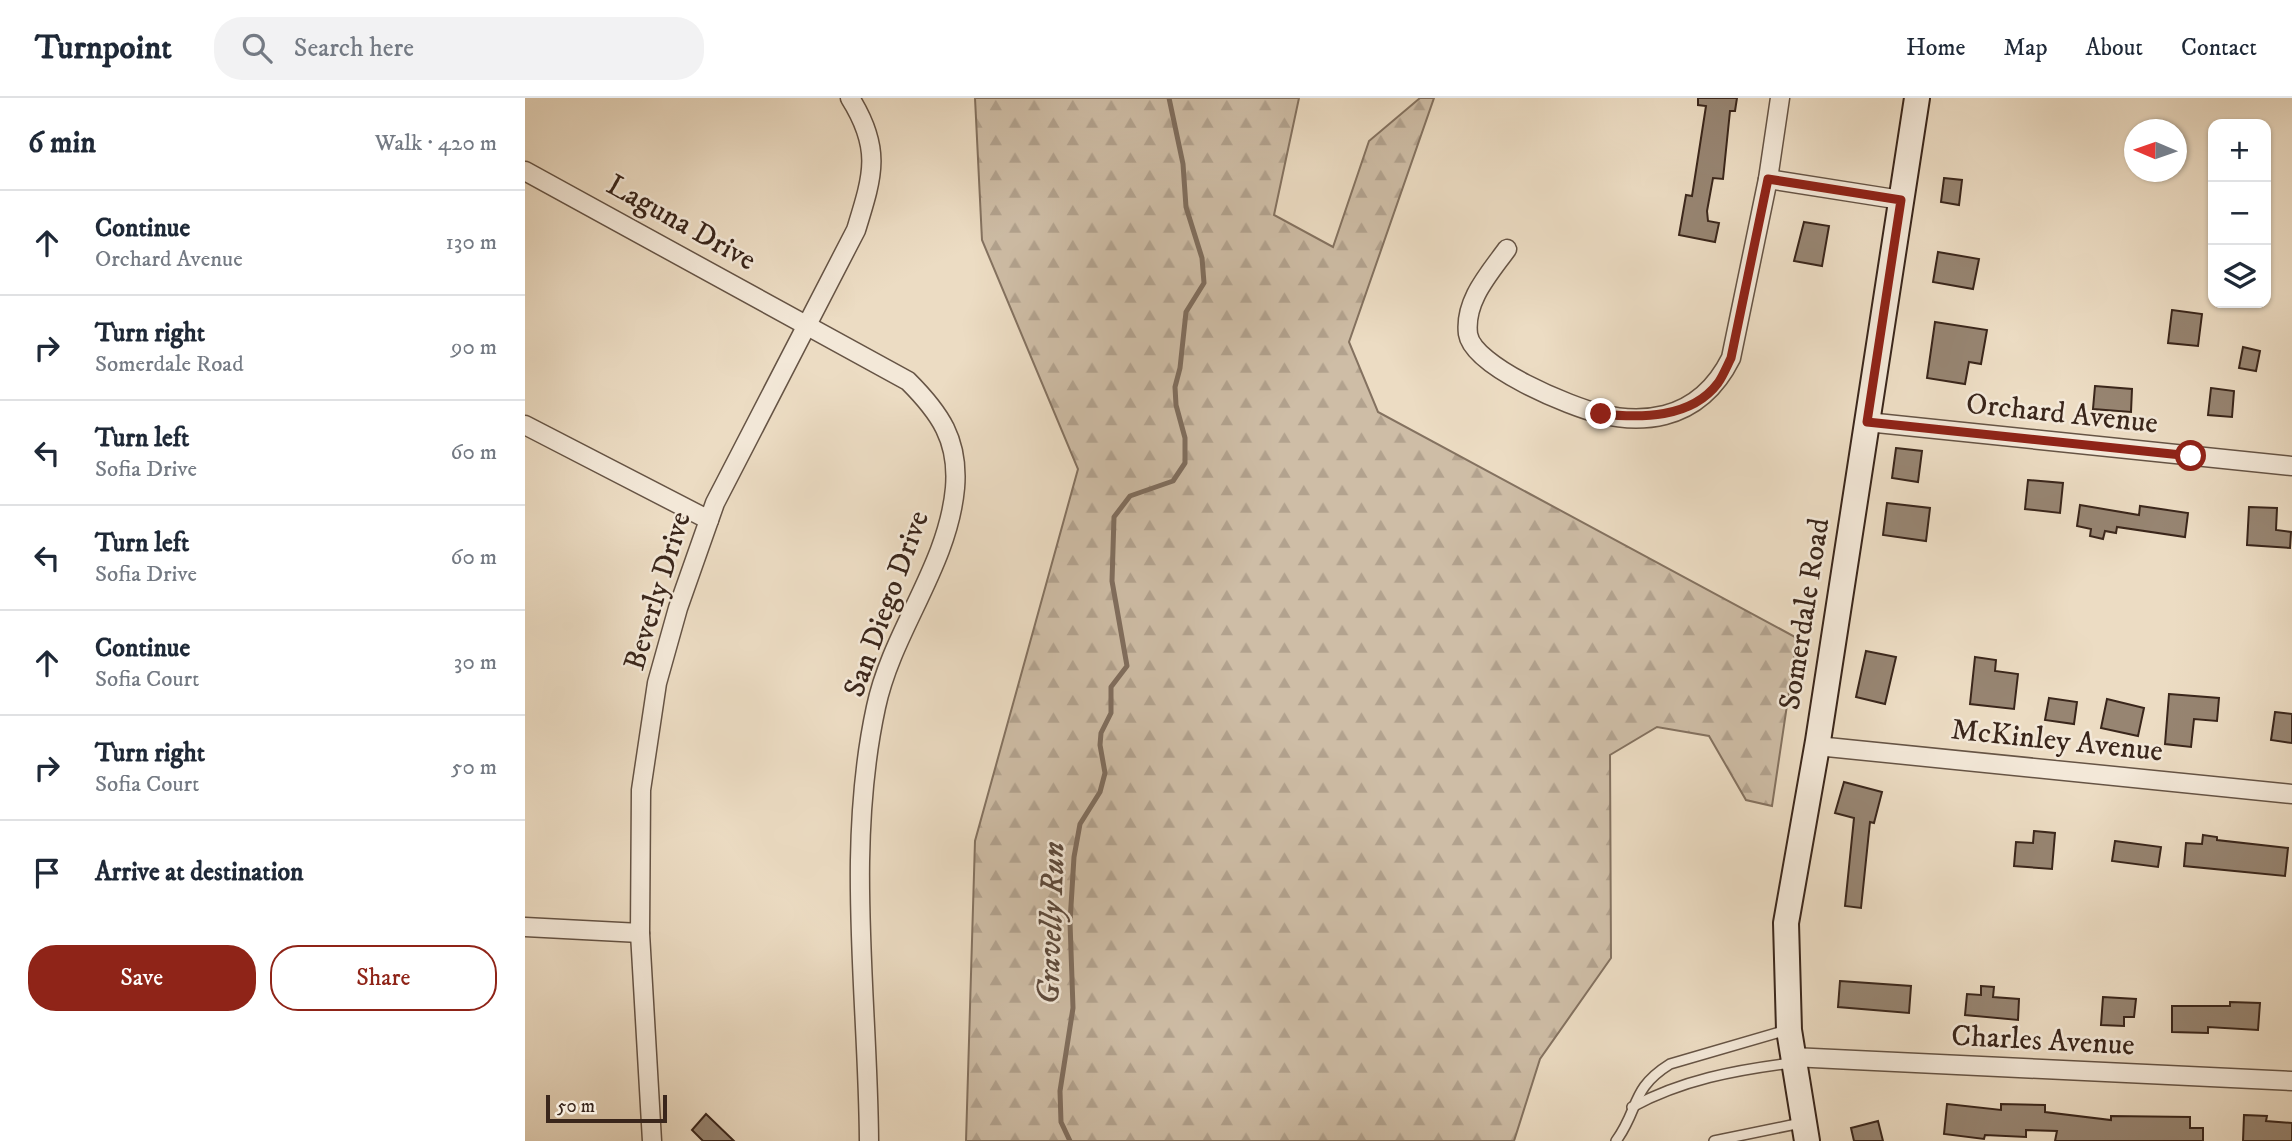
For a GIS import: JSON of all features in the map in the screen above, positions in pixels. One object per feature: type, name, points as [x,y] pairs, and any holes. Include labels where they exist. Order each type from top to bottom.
[{"type":"main road","name":"Somerdale Road","points":[[1805,1132],[1789,1030],[1786,923],[1817,746],[1917,98]]},
{"type":"street","name":"Beverly Drive","points":[[652,1141],[640,933],[641,790],[657,683],[678,608],[715,503],[809,326],[856,230],[869,191],[872,147],[867,125],[850,98]]},
{"type":"street","points":[[1507,249],[1479,289],[1469,311],[1468,336],[1478,353],[1502,372],[1601,414],[1637,418],[1656,416],[1694,402],[1718,384],[1731,358],[1768,179],[1780,98]]},
{"type":"street","name":"Laguna Drive","points":[[525,171],[809,326]]},
{"type":"street","points":[[1768,179],[1901,200]]},
{"type":"street","name":"San Diego Drive","points":[[809,326],[908,382],[937,410],[946,428],[953,454],[955,487],[947,533],[905,625],[876,706],[860,825],[861,959],[869,1141]]},
{"type":"street","name":"Orchard Avenue","points":[[1867,422],[2292,466]]},
{"type":"street","points":[[525,425],[709,520]]},
{"type":"street","name":"McKinley Avenue","points":[[1817,746],[2292,793]]},
{"type":"street","points":[[525,927],[640,933]]},
{"type":"street","name":"Charles Avenue","points":[[1792,1060],[2292,1081]]},
{"type":"lane","points":[[1616,1141],[1646,1081],[1670,1064],[1789,1030]]},
{"type":"lane","points":[[1632,1107],[1685,1083],[1792,1060]]},
{"type":"lane","points":[[1714,1141],[1805,1132]]},
{"type":"green space","points":[[975,98],[1299,98],[1274,215],[1333,247],[1369,141],[1420,98],[1434,98],[1349,342],[1378,412],[1797,638],[1772,806],[1746,800],[1709,736],[1657,727],[1610,755],[1611,958],[1540,1059],[1514,1141],[966,1141],[975,841],[1078,469],[982,240]]},
{"type":"building","points":[[1698,98],[1737,98],[1735,111],[1730,111],[1723,179],[1713,178],[1707,211],[1708,221],[1719,223],[1715,242],[1679,235],[1686,195],[1692,196],[1706,106],[1698,105]]},
{"type":"building","points":[[1944,178],[1962,180],[1959,205],[1941,202]]},
{"type":"building","points":[[1804,222],[1829,226],[1822,266],[1794,261]]},
{"type":"building","points":[[1938,252],[1979,259],[1973,289],[1933,282]]},
{"type":"building","points":[[2172,310],[2202,314],[2198,346],[2168,343]]},
{"type":"building","points":[[1935,322],[1987,330],[1981,364],[1969,362],[1965,384],[1927,378]]},
{"type":"building","points":[[2243,347],[2260,351],[2256,371],[2239,368]]},
{"type":"building","points":[[2095,386],[2132,389],[2131,412],[2093,409]]},
{"type":"building","points":[[2211,388],[2234,391],[2232,417],[2208,415]]},
{"type":"building","points":[[1896,448],[1922,451],[1918,482],[1892,478]]},
{"type":"building","points":[[2028,480],[2063,483],[2060,513],[2025,509]]},
{"type":"building","points":[[1887,503],[1930,508],[1926,541],[1883,535]]},
{"type":"building","points":[[2080,505],[2139,515],[2140,506],[2188,513],[2185,537],[2117,527],[2116,533],[2105,531],[2103,539],[2090,536],[2091,529],[2077,526]]},
{"type":"building","points":[[2249,507],[2277,508],[2276,530],[2291,532],[2290,548],[2247,545]]},
{"type":"building","points":[[1866,651],[1896,657],[1885,704],[1856,697]]},
{"type":"building","points":[[1975,657],[1996,660],[1995,671],[2018,674],[2014,709],[1970,704]]},
{"type":"building","points":[[2169,694],[2219,698],[2217,721],[2194,719],[2191,747],[2165,744]]},
{"type":"building","points":[[2049,698],[2077,702],[2074,724],[2045,720]]},
{"type":"building","points":[[2107,699],[2144,708],[2138,736],[2101,728]]},
{"type":"building","points":[[2275,712],[2292,714],[2292,743],[2271,740]]},
{"type":"building","points":[[1844,782],[1882,792],[1874,823],[1870,822],[1861,908],[1845,906],[1854,818],[1835,813]]},
{"type":"building","points":[[2034,831],[2055,833],[2052,869],[2014,866],[2016,842],[2033,843]]},
{"type":"building","points":[[2203,835],[2217,837],[2217,840],[2288,848],[2285,876],[2184,866],[2186,843],[2202,844]]},
{"type":"building","points":[[2115,841],[2161,847],[2158,867],[2112,861]]},
{"type":"building","points":[[1840,981],[1911,986],[1909,1013],[1838,1007]]},
{"type":"building","points":[[1981,986],[1994,987],[1993,997],[2019,999],[2018,1020],[1965,1015],[1967,994],[1981,995]]},
{"type":"building","points":[[2103,997],[2136,999],[2134,1017],[2124,1017],[2124,1026],[2101,1025]]},
{"type":"building","points":[[2230,1002],[2260,1003],[2258,1030],[2208,1027],[2208,1033],[2172,1032],[2172,1006],[2230,1006]]},
{"type":"building","points":[[1947,1104],[2001,1110],[2001,1104],[2045,1105],[2045,1112],[2111,1120],[2111,1116],[2190,1117],[2190,1128],[2203,1128],[2203,1141],[2055,1141],[2057,1131],[2026,1130],[2026,1137],[1985,1135],[1984,1139],[1944,1134]]},
{"type":"building","points":[[706,1114],[734,1141],[703,1141],[692,1130]]},
{"type":"building","points":[[2244,1115],[2267,1116],[2266,1121],[2292,1123],[2292,1141],[2243,1141]]},
{"type":"building","points":[[1878,1121],[1883,1141],[1854,1141],[1851,1128]]},
{"type":"waterway","name":"Gravelly Run","points":[[1070,1141],[1061,1122],[1060,1091],[1073,1008],[1070,922],[1074,857],[1080,824],[1100,792],[1105,773],[1100,745],[1101,733],[1111,713],[1111,687],[1127,666],[1112,581],[1114,517],[1130,496],[1173,481],[1185,463],[1185,438],[1176,405],[1175,387],[1180,368],[1186,312],[1204,283],[1202,258],[1186,207],[1183,164],[1169,98]]},
{"type":"route","points":[[1601,414],[1637,418],[1666,415],[1694,402],[1718,384],[1731,358],[1768,179],[1901,200],[1867,422],[2191,456]]}]
